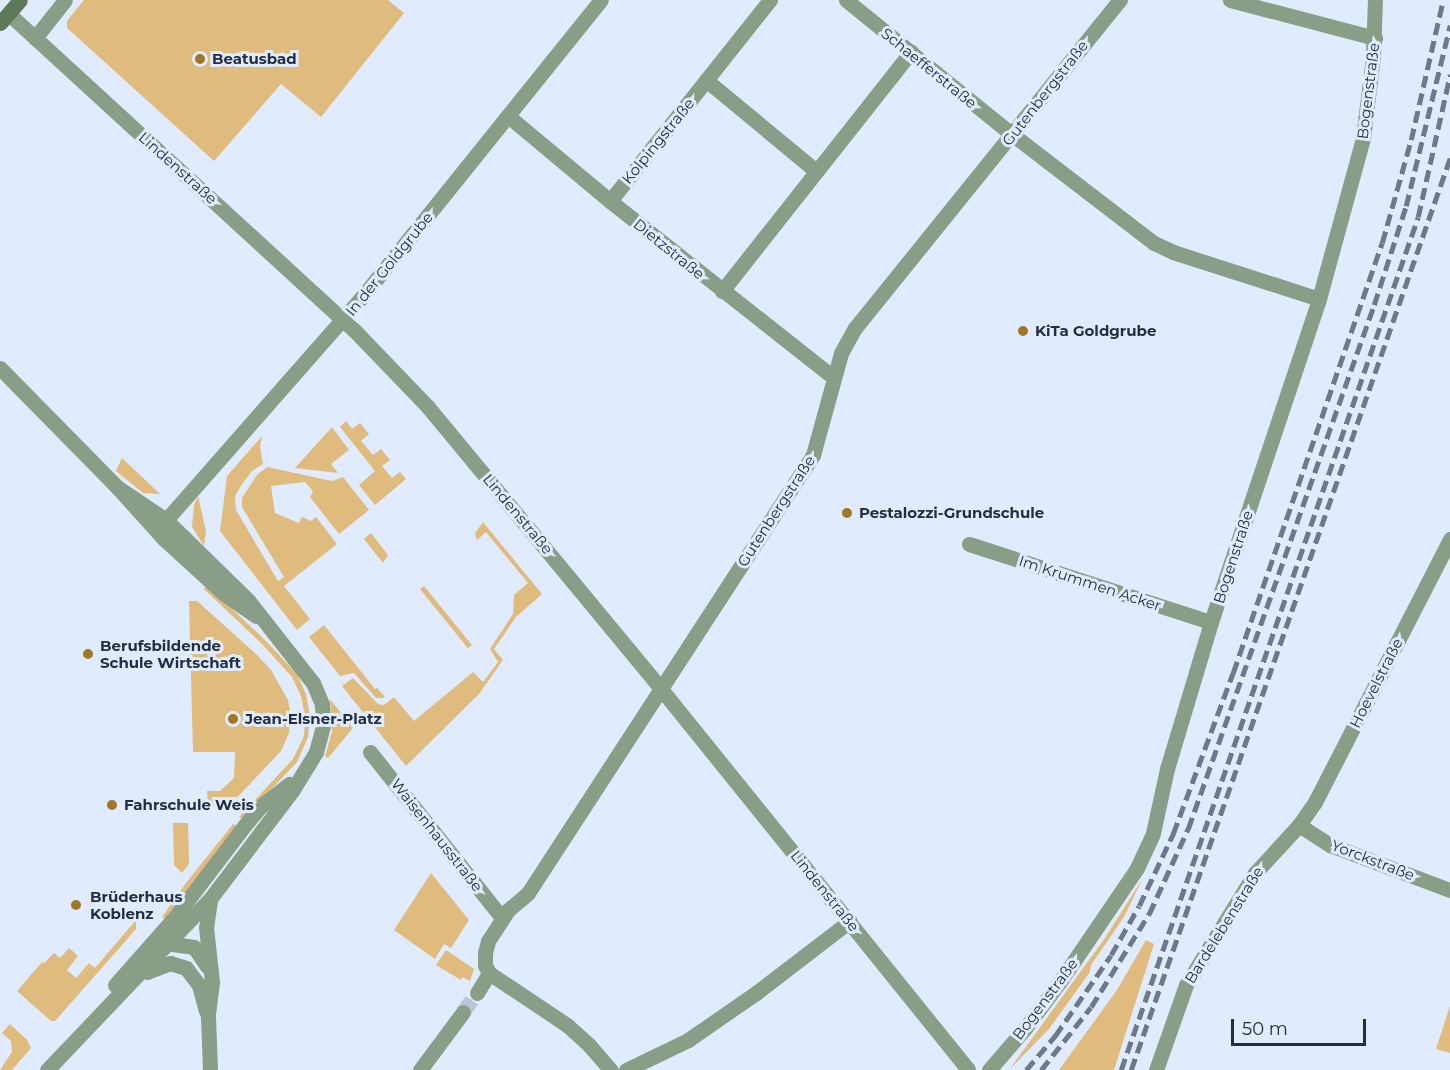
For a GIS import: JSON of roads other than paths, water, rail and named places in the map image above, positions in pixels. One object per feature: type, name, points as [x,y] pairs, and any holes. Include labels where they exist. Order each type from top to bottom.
[{"type":"street","points":[[4,18],[20,0]]},
{"type":"street","points":[[35,38],[65,0]]},
{"type":"street","name":"In der Goldgrube","points":[[166,520],[344,320],[601,0]]},
{"type":"street","name":"Kolpingstraße","points":[[610,201],[770,0]]},
{"type":"street","name":"Schaefferstraße","points":[[846,0],[1013,135],[1154,243],[1173,252],[1318,299]]},
{"type":"street","name":"Gutenbergstraße","points":[[489,973],[485,964],[484,952],[508,910],[528,893],[813,455],[841,353],[855,328],[1120,0]]},
{"type":"street","points":[[1230,0],[1375,38]]},
{"type":"street","name":"Bogenstraße","points":[[988,1070],[1026,1027],[1060,980],[1143,859],[1153,833],[1167,769],[1211,622],[1318,299],[1363,138],[1375,38],[1375,0]]},
{"type":"street","name":"Lindenstraße","points":[[4,18],[35,38],[344,320],[428,407],[661,689],[968,1070]]},
{"type":"street","points":[[722,291],[911,52]]},
{"type":"street","points":[[706,80],[816,171]]},
{"type":"street","name":"Dietzstraße","points":[[508,116],[610,201],[834,378]]},
{"type":"street","points":[[0,368],[117,486],[164,539],[223,593],[263,621]]},
{"type":"street","points":[[47,1070],[94,1018],[178,939],[210,899],[283,804],[320,745],[323,725],[322,704],[305,670],[232,581],[166,520],[117,486]]},
{"type":"street","points":[[164,539],[163,527],[166,520]]},
{"type":"street","name":"Hoevelstraße","points":[[1299,825],[1314,802],[1450,539]]},
{"type":"street","name":"Im Krummen Acker","points":[[969,544],[1211,622]]},
{"type":"street","name":"Waisenhausstraße","points":[[370,752],[503,919]]},
{"type":"street","points":[[94,1018],[113,988],[188,901],[244,826],[261,806],[304,770]]},
{"type":"street","name":"Yorckstraße","points":[[1299,825],[1330,844],[1450,890]]},
{"type":"street","name":"Bardelebenstraße","points":[[1156,1070],[1186,985],[1212,939],[1255,873],[1299,825]]},
{"type":"street","points":[[210,899],[206,927],[211,974],[208,1016],[210,1070]]},
{"type":"street","points":[[188,901],[178,939],[186,968],[199,985],[208,1016]]},
{"type":"street","points":[[626,1070],[688,1040],[756,993],[849,921]]},
{"type":"street","points":[[151,945],[178,939],[198,951],[211,974]]},
{"type":"street","points":[[135,979],[165,964],[175,963],[186,968]]},
{"type":"street","points":[[477,993],[489,973],[572,1030],[611,1070]]},
{"type":"street","points":[[420,1070],[463,1011]]},
{"type":"tunnel","points":[[463,1012],[477,993]]},
{"type":"railway","points":[[1026,1070],[1055,1036],[1111,955],[1139,906],[1173,834],[1233,673],[1382,243],[1411,140],[1443,0]]},
{"type":"railway","points":[[1041,1070],[1091,1007],[1149,914],[1188,829],[1374,305],[1406,206],[1450,25]]},
{"type":"railway","points":[[1121,1070],[1418,217],[1450,75]]},
{"type":"railway","points":[[1131,1070],[1450,158]]},
{"type":"place","name":"Beatusbad","points":[[200,59]]},
{"type":"place","name":"KiTa Goldgrube","points":[[1023,331]]},
{"type":"place","name":"Pestalozzi-Grundschule","points":[[847,513]]},
{"type":"place","name":"Berufsbildende Schule Wirtschaft","points":[[88,654]]},
{"type":"place","name":"Jean-Elsner-Platz","points":[[233,719]]},
{"type":"place","name":"Fahrschule Weis","points":[[112,805]]},
{"type":"place","name":"Brüderhaus Koblenz","points":[[76,905]]}]
